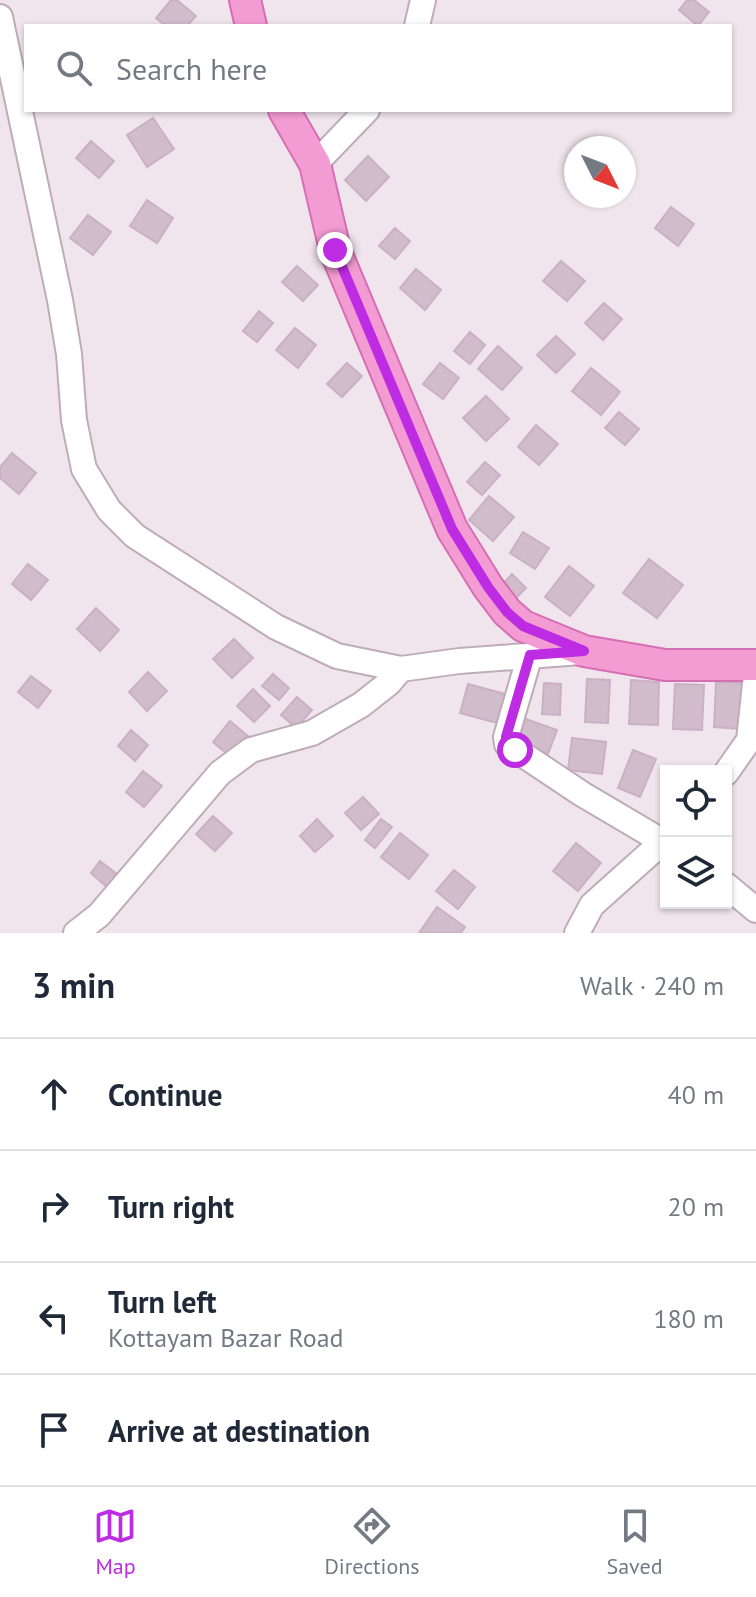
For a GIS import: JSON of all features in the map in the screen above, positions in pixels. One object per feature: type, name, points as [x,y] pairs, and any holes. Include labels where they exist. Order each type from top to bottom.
[{"type":"main road","points":[[245,0],[251,24]]},
{"type":"main road","points":[[285,112],[315,164],[335,250],[452,529],[507,612],[523,626],[584,651],[665,665],[756,665]]},
{"type":"street","points":[[417,24],[423,0]]},
{"type":"street","points":[[0,17],[60,300],[69,354],[74,420],[84,469],[109,510],[135,536],[276,627],[337,656],[401,669],[584,651]]},
{"type":"street","points":[[315,164],[365,112]]},
{"type":"street","points":[[530,655],[506,737],[507,744],[582,794],[660,840]]},
{"type":"street","points":[[76,933],[99,915],[220,773],[251,750],[312,733],[361,705],[401,669]]},
{"type":"street","points":[[732,765],[749,740],[756,675]]},
{"type":"street","points":[[577,933],[592,905],[660,845]]},
{"type":"street","points":[[732,890],[756,910]]},
{"type":"building","points":[[171,0],[177,0],[196,16],[189,24],[164,24],[156,18]]},
{"type":"building","points":[[687,0],[694,0],[709,12],[700,24],[696,24],[679,10]]},
{"type":"building","points":[[153,118],[174,149],[147,167],[127,135]]},
{"type":"building","points":[[91,141],[114,161],[99,178],[76,158]]},
{"type":"building","points":[[368,156],[389,177],[366,201],[345,180]]},
{"type":"building","points":[[147,200],[173,218],[157,243],[130,226]]},
{"type":"building","points":[[671,207],[694,224],[678,246],[655,228]]},
{"type":"building","points":[[88,215],[111,232],[93,255],[70,238]]},
{"type":"building","points":[[395,228],[410,241],[395,259],[379,246]]},
{"type":"building","points":[[561,261],[585,281],[567,301],[543,281]]},
{"type":"building","points":[[297,266],[318,285],[303,301],[282,282]]},
{"type":"building","points":[[416,269],[441,290],[425,310],[400,288]]},
{"type":"building","points":[[604,303],[622,319],[603,340],[585,323]]},
{"type":"building","points":[[259,311],[273,323],[257,342],[243,331]]},
{"type":"building","points":[[295,328],[316,345],[298,368],[276,350]]},
{"type":"building","points":[[470,332],[485,345],[470,364],[454,351]]},
{"type":"building","points":[[556,336],[575,354],[556,373],[537,355]]},
{"type":"building","points":[[498,346],[522,368],[502,390],[478,369]]},
{"type":"building","points":[[347,363],[362,376],[342,397],[327,384]]},
{"type":"building","points":[[440,363],[459,378],[443,399],[423,384]]},
{"type":"building","points":[[591,368],[620,392],[601,415],[572,391]]},
{"type":"building","points":[[486,396],[509,419],[486,441],[463,418]]},
{"type":"building","points":[[619,412],[639,429],[625,445],[605,428]]},
{"type":"building","points":[[536,425],[558,444],[539,465],[518,447]]},
{"type":"building","points":[[12,453],[36,473],[19,494],[0,478],[0,467]]},
{"type":"building","points":[[485,462],[500,475],[482,495],[467,482]]},
{"type":"building","points":[[489,496],[514,517],[493,541],[469,520]]},
{"type":"building","points":[[523,532],[549,548],[535,569],[510,553]]},
{"type":"building","points":[[649,559],[683,585],[657,618],[623,593]]},
{"type":"building","points":[[28,564],[48,580],[31,600],[12,584]]},
{"type":"building","points":[[569,566],[594,586],[570,616],[545,597]]},
{"type":"building","points":[[512,574],[526,588],[515,599],[501,586]]},
{"type":"building","points":[[96,608],[119,630],[100,651],[77,629]]},
{"type":"building","points":[[234,639],[253,658],[232,678],[213,659]]},
{"type":"building","points":[[148,672],[167,691],[147,711],[129,692]]},
{"type":"building","points":[[273,674],[289,688],[279,700],[262,686]]},
{"type":"building","points":[[31,676],[51,691],[38,708],[18,692]]},
{"type":"building","points":[[587,679],[610,680],[608,723],[585,722]]},
{"type":"building","points":[[631,680],[659,682],[658,725],[629,724]]},
{"type":"building","points":[[716,682],[742,683],[740,729],[714,727]]},
{"type":"building","points":[[544,683],[561,684],[560,715],[542,714]]},
{"type":"building","points":[[468,684],[509,695],[501,724],[460,713]]},
{"type":"building","points":[[675,684],[704,685],[702,730],[673,729]]},
{"type":"building","points":[[253,689],[270,706],[254,722],[237,706]]},
{"type":"building","points":[[297,697],[312,710],[296,728],[281,715]]},
{"type":"building","points":[[523,718],[557,730],[548,754],[514,742]]},
{"type":"building","points":[[230,721],[249,737],[232,758],[213,742]]},
{"type":"building","points":[[131,730],[148,745],[135,761],[118,746]]},
{"type":"building","points":[[572,738],[606,742],[602,774],[568,770]]},
{"type":"building","points":[[633,750],[656,759],[640,797],[618,788]]},
{"type":"building","points":[[143,771],[162,786],[144,807],[126,792]]},
{"type":"building","points":[[363,797],[379,814],[361,830],[345,813]]},
{"type":"building","points":[[213,816],[232,833],[215,851],[196,834]]},
{"type":"building","points":[[317,819],[333,836],[315,852],[300,836]]},
{"type":"building","points":[[381,819],[392,827],[375,848],[365,840]]},
{"type":"building","points":[[400,833],[428,855],[409,879],[381,857]]},
{"type":"building","points":[[576,843],[601,863],[578,891],[553,871]]},
{"type":"building","points":[[100,861],[117,874],[107,887],[91,873]]},
{"type":"building","points":[[454,870],[475,887],[458,909],[436,891]]},
{"type":"building","points":[[437,907],[465,927],[461,933],[419,933]]},
{"type":"route","points":[[335,250],[452,529],[488,587],[507,612],[523,626],[584,651],[530,655],[506,737],[507,744],[515,750]]}]
